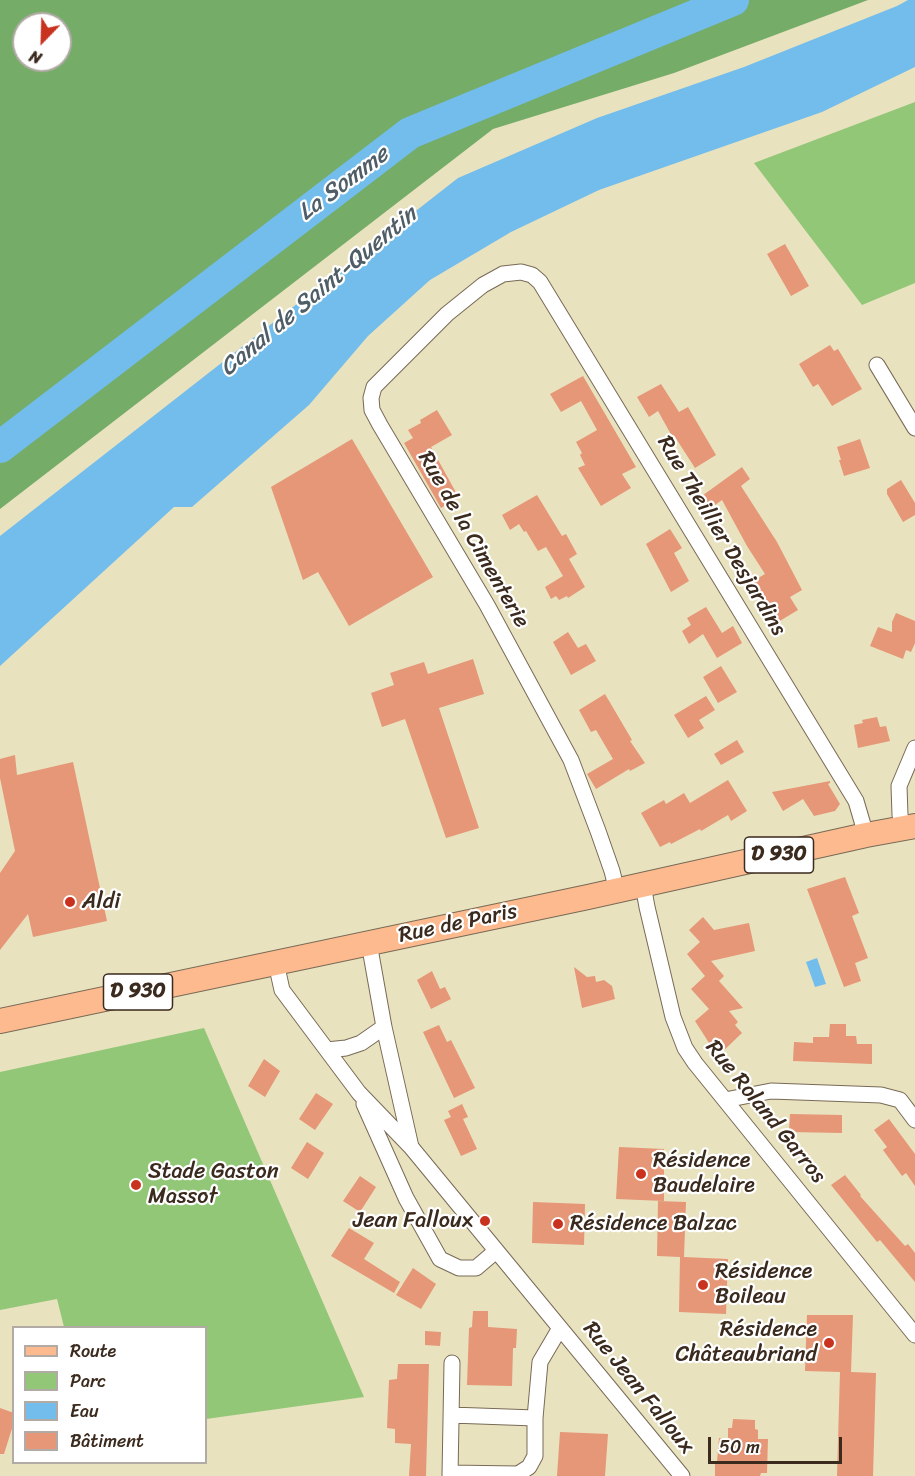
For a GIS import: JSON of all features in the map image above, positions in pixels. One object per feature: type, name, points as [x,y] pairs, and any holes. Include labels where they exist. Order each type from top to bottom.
[{"type":"main road","name":"Rue de Paris","points":[[0,1021],[909,827]]},
{"type":"street","name":"Rue Theillier Desjardins","points":[[521,272],[532,275],[540,282],[856,801],[867,835]]},
{"type":"street","name":"Rue de la Cimenterie","points":[[521,272],[503,274],[483,285],[447,314],[374,387],[371,398],[372,410],[487,605],[571,760],[598,831],[617,891]]},
{"type":"street","points":[[877,365],[915,428]]},
{"type":"street","points":[[909,827],[900,815],[899,786],[915,748]]},
{"type":"street","name":"Rue Roland Garros","points":[[643,885],[673,1017],[685,1048],[915,1335]]},
{"type":"street","name":"Rue Jean Falloux","points":[[369,943],[384,1027],[411,1147]]},
{"type":"street","name":"Rue Jean Falloux","points":[[276,963],[282,990],[359,1093],[411,1147],[682,1476]]},
{"type":"street","points":[[327,1050],[346,1048],[361,1043],[384,1027]]},
{"type":"street","points":[[725,1100],[771,1091],[881,1095],[900,1100],[915,1120]]},
{"type":"street","name":"Rue Jean Falloux","points":[[359,1093],[406,1198],[440,1259],[459,1268],[476,1268],[496,1251]]},
{"type":"street","name":"Rue Jean Falloux","points":[[452,1363],[450,1475],[519,1474],[529,1467],[535,1456],[535,1418],[540,1362],[560,1328]]},
{"type":"street","points":[[451,1415],[535,1418]]},
{"type":"green space","points":[[0,0],[868,0],[674,73],[493,129],[0,509]]},
{"type":"green space","points":[[915,102],[915,283],[862,305],[754,163]]},
{"type":"green space","name":"Stade Gaston Massot","points":[[204,1028],[364,1397],[207,1419],[207,1326],[64,1326],[57,1299],[0,1310],[0,1072]]},
{"type":"water","name":"Canal de Saint-Quentin","points":[[908,0],[915,0],[915,67],[822,112],[599,190],[511,232],[430,280],[368,336],[309,405],[192,507],[174,507],[0,666],[0,536],[458,178],[597,118],[744,67]]},
{"type":"water","points":[[817,958],[826,984],[815,987],[806,962]]},
{"type":"building","points":[[785,244],[809,286],[791,296],[767,254]]},
{"type":"building","points":[[830,345],[834,351],[838,349],[862,389],[832,406],[818,384],[813,387],[799,364]]},
{"type":"building","points":[[583,376],[636,467],[622,474],[631,488],[601,506],[578,468],[585,465],[576,442],[597,430],[581,401],[561,412],[550,394]]},
{"type":"building","points":[[661,384],[679,412],[688,407],[716,455],[695,468],[675,437],[673,438],[658,411],[649,417],[637,397]]},
{"type":"building","points":[[437,410],[452,435],[431,447],[459,498],[441,508],[404,443],[413,438],[408,430]]},
{"type":"building","points":[[352,439],[433,577],[349,626],[318,572],[303,580],[271,487]]},
{"type":"building","points":[[860,439],[870,468],[844,476],[837,447]]},
{"type":"building","points":[[742,467],[750,479],[741,486],[777,542],[802,590],[790,597],[798,610],[778,622],[762,596],[757,599],[748,584],[765,574],[722,500],[708,510],[699,498]]},
{"type":"building","points":[[901,480],[915,503],[915,515],[903,522],[887,494],[887,489]]},
{"type":"building","points":[[537,495],[562,536],[566,534],[577,554],[569,559],[585,587],[568,598],[567,596],[559,600],[556,596],[551,599],[545,587],[563,576],[546,547],[538,551],[519,524],[510,530],[502,515]]},
{"type":"building","points":[[670,529],[682,548],[674,553],[689,581],[671,592],[646,544]]},
{"type":"building","points":[[706,607],[722,633],[733,626],[742,643],[717,658],[703,634],[689,644],[682,631],[691,625],[687,618]]},
{"type":"building","points":[[896,613],[915,621],[915,643],[911,652],[906,650],[903,659],[870,646],[878,627],[892,632],[892,622]]},
{"type":"building","points":[[568,632],[578,648],[586,644],[596,661],[571,675],[553,642]]},
{"type":"building","points":[[473,659],[484,694],[439,708],[479,828],[446,838],[405,719],[382,727],[371,693],[394,685],[390,673],[424,662],[428,674]]},
{"type":"building","points":[[721,666],[737,692],[718,703],[703,677]]},
{"type":"building","points":[[605,694],[632,740],[630,741],[645,763],[630,771],[629,769],[596,789],[587,774],[613,759],[596,730],[591,732],[579,710]]},
{"type":"building","points":[[706,696],[715,710],[699,720],[704,728],[688,738],[674,715]]},
{"type":"building","points":[[877,717],[880,727],[886,726],[890,741],[858,748],[854,725],[863,723],[862,720]]},
{"type":"building","points":[[737,740],[744,752],[721,765],[714,754]]},
{"type":"building","points":[[15,755],[17,775],[73,762],[107,921],[33,937],[28,914],[0,950],[0,873],[15,851],[0,778],[0,759]]},
{"type":"building","points":[[728,780],[747,811],[731,821],[728,815],[701,831],[700,829],[660,847],[641,813],[664,800],[666,804],[684,793],[690,803]]},
{"type":"building","points":[[830,781],[828,784],[840,804],[835,811],[814,816],[803,799],[783,811],[772,792]]},
{"type":"building","points":[[845,877],[859,913],[852,916],[868,958],[855,963],[861,981],[844,987],[807,889]]},
{"type":"building","points":[[703,917],[714,930],[749,923],[755,951],[711,961],[724,976],[719,981],[743,1008],[729,1011],[738,1022],[735,1025],[742,1033],[719,1055],[695,1021],[709,1009],[691,989],[705,976],[687,954],[700,942],[689,930]]},
{"type":"building","points":[[574,967],[587,977],[595,976],[596,982],[604,980],[612,986],[615,999],[582,1008]]},
{"type":"building","points":[[432,971],[440,989],[445,987],[451,999],[431,1009],[417,980]]},
{"type":"building","points":[[830,1024],[846,1024],[846,1036],[856,1036],[857,1044],[872,1044],[872,1064],[793,1061],[794,1042],[813,1043],[813,1037],[829,1037]]},
{"type":"building","points":[[439,1025],[447,1042],[451,1040],[475,1088],[454,1098],[423,1032]]},
{"type":"building","points":[[264,1059],[280,1071],[265,1097],[248,1086]]},
{"type":"building","points":[[316,1093],[333,1104],[315,1130],[299,1119]]},
{"type":"building","points":[[462,1104],[468,1117],[463,1119],[477,1149],[461,1156],[444,1120],[451,1117],[448,1111]]},
{"type":"building","points":[[790,1114],[842,1115],[842,1133],[789,1132]]},
{"type":"building","points":[[889,1119],[915,1154],[915,1186],[906,1173],[902,1176],[883,1150],[887,1147],[874,1130]]},
{"type":"building","points":[[307,1142],[324,1153],[308,1179],[291,1168]]},
{"type":"building","name":"Résidence Baudelaire","points":[[619,1147],[664,1149],[664,1201],[616,1199]]},
{"type":"building","points":[[845,1175],[860,1196],[905,1246],[908,1244],[915,1253],[915,1282],[880,1240],[877,1242],[831,1185]]},
{"type":"building","points":[[360,1176],[376,1187],[360,1212],[343,1201]]},
{"type":"building","name":"Résidence Boileau","points":[[658,1201],[686,1202],[684,1257],[728,1259],[726,1314],[679,1312],[680,1257],[657,1256]]},
{"type":"building","name":"Résidence Balzac","points":[[533,1202],[585,1204],[584,1245],[532,1243]]},
{"type":"building","points":[[349,1228],[374,1243],[364,1259],[400,1282],[394,1293],[331,1256]]},
{"type":"building","points":[[413,1268],[436,1284],[421,1309],[396,1295]]},
{"type":"building","points":[[473,1311],[488,1311],[488,1327],[517,1329],[516,1348],[513,1348],[512,1386],[467,1385],[469,1328],[472,1327]]},
{"type":"building","points":[[807,1315],[853,1315],[851,1372],[876,1373],[873,1476],[837,1476],[840,1372],[805,1371]]},
{"type":"building","points":[[425,1331],[441,1332],[440,1346],[425,1345]]},
{"type":"building","points":[[398,1364],[429,1364],[426,1476],[409,1476],[411,1444],[395,1443],[395,1429],[387,1428],[389,1380],[397,1379]]},
{"type":"building","points":[[0,1408],[12,1412],[12,1428],[4,1454],[0,1454]]},
{"type":"building","points":[[733,1419],[755,1420],[758,1439],[768,1439],[767,1473],[761,1473],[760,1476],[715,1476],[719,1438],[728,1438],[728,1428],[732,1428]]},
{"type":"building","points":[[560,1432],[608,1434],[605,1476],[557,1476]]},
{"type":"waterway","name":"La Somme","points":[[0,447],[410,133],[733,0]]},
{"type":"place","name":"Aldi","points":[[70,902]]},
{"type":"place","name":"Résidence Baudelaire","points":[[641,1174]]},
{"type":"place","name":"Stade Gaston Massot","points":[[136,1185]]},
{"type":"place","name":"Jean Falloux","points":[[485,1221]]},
{"type":"place","name":"Résidence Balzac","points":[[558,1224]]},
{"type":"place","name":"Résidence Boileau","points":[[703,1285]]},
{"type":"place","name":"Résidence Châteaubriand","points":[[829,1343]]}]
